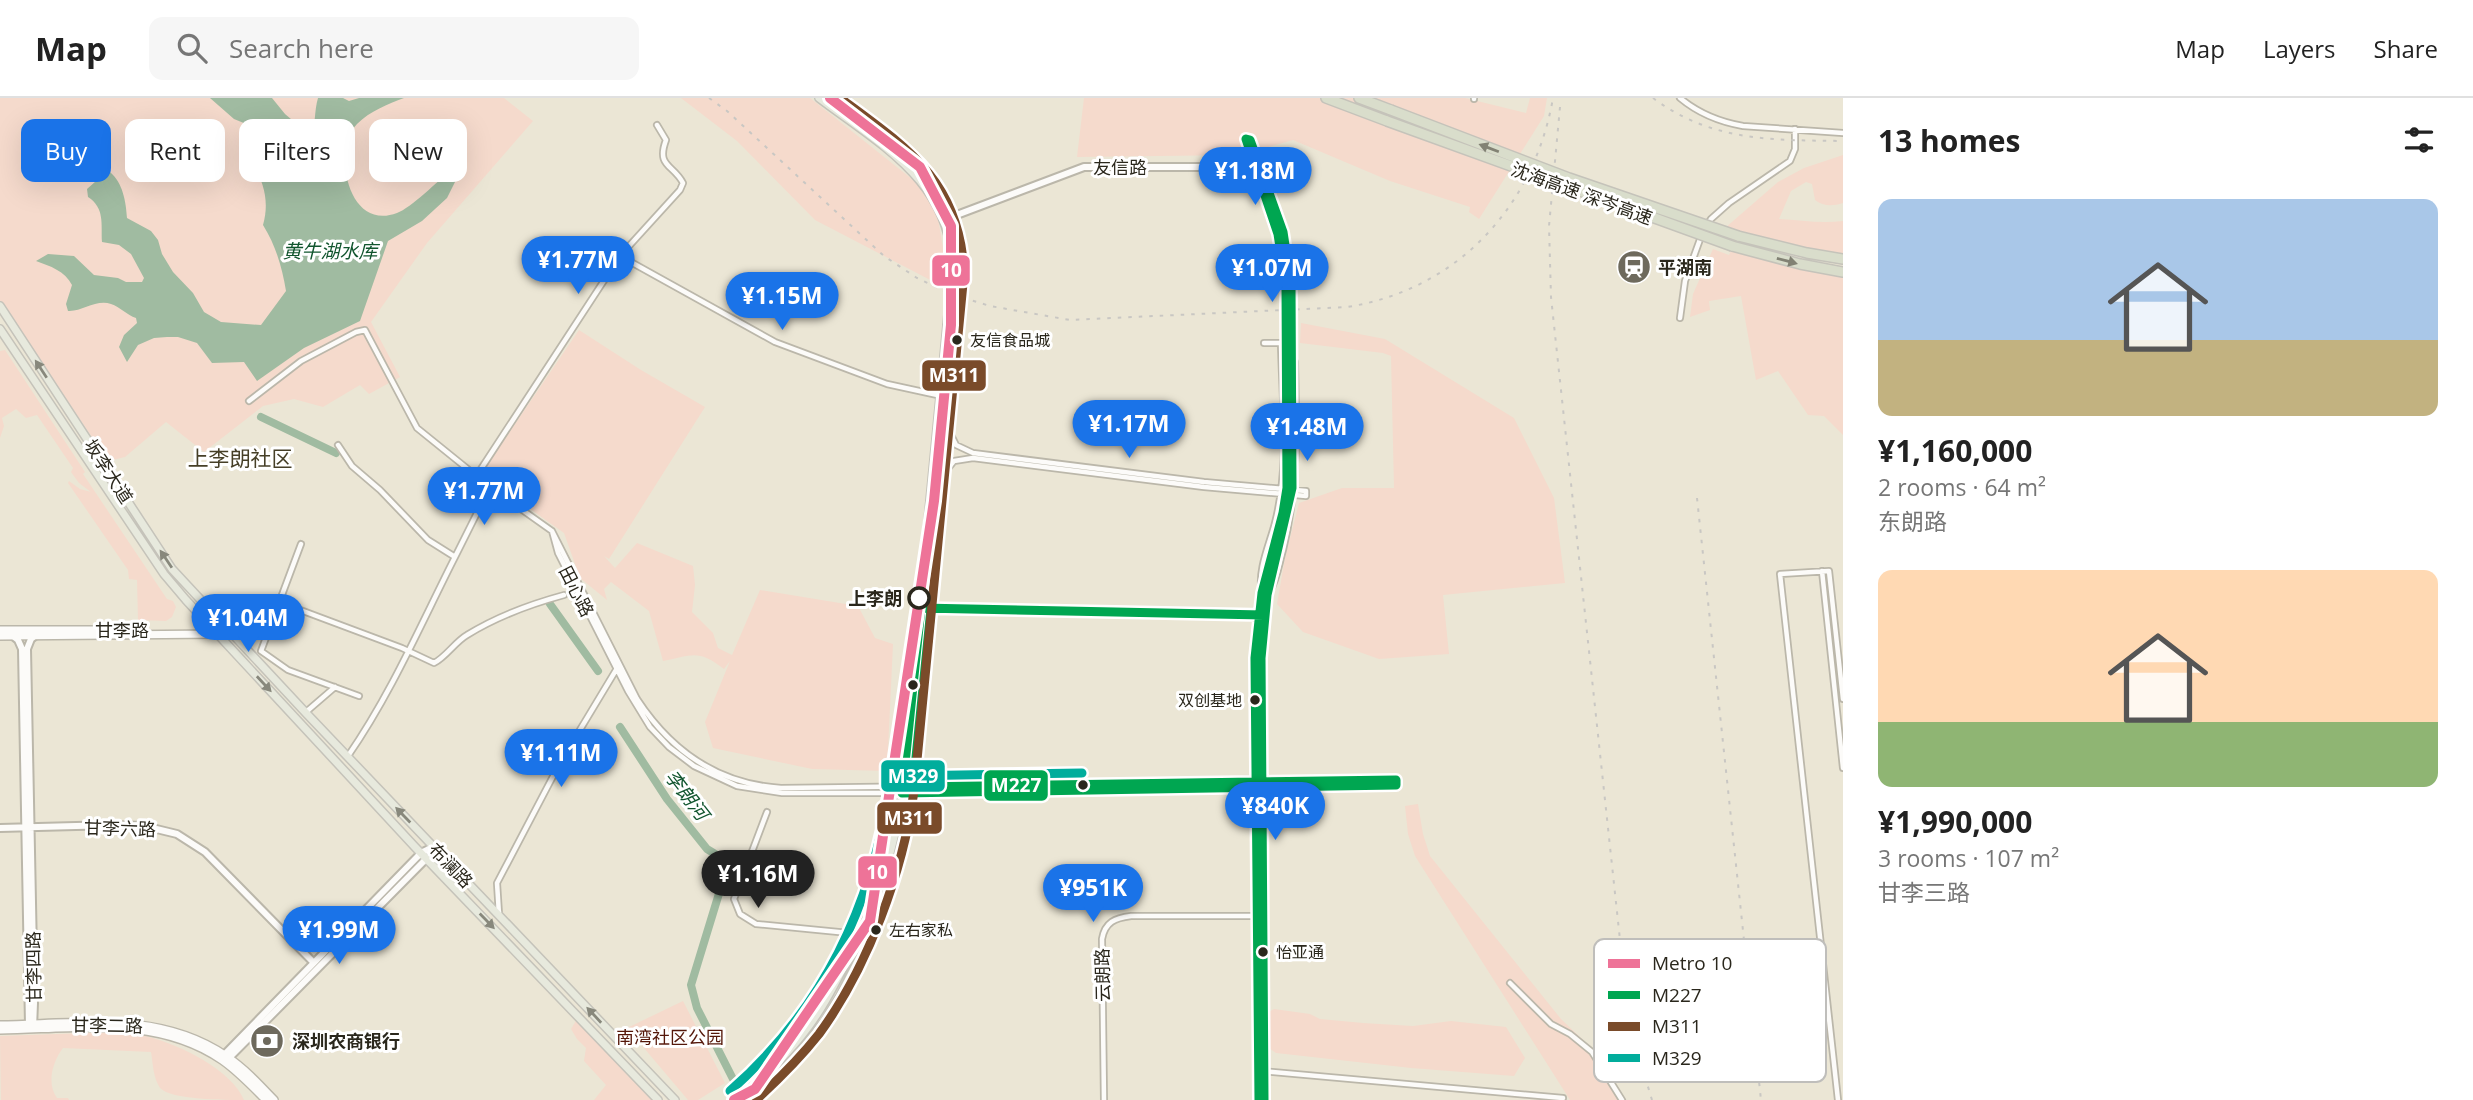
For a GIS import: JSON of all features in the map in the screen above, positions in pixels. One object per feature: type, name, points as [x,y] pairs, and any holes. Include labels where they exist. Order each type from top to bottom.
[{"type":"highway","name":"沈海高速 深岑高速","points":[[1326,98],[1732,246],[1843,272]]},
{"type":"highway","name":"沈海高速 深岑高速","points":[[1359,98],[1569,178],[1738,236],[1807,254],[1843,259]]},
{"type":"main road","points":[[738,1100],[776,1065],[816,1016],[860,934],[891,856],[902,790],[921,608],[952,271],[953,256],[947,227],[926,187],[904,162],[819,98]]},
{"type":"main road","points":[[752,1100],[797,1057],[825,1021],[840,996],[874,929],[891,887],[906,836],[913,790],[962,274],[961,239],[944,195],[923,167],[835,98]]},
{"type":"main road","name":"坂李大道","points":[[0,306],[172,569],[227,629]]},
{"type":"main road","name":"坂李大道","points":[[0,330],[164,574],[216,631]]},
{"type":"main road","name":"甘李路","points":[[0,636],[227,629]]},
{"type":"main road","name":"布澜路","points":[[227,629],[675,1099]]},
{"type":"main road","name":"甘李路","points":[[0,630],[216,631]]},
{"type":"main road","name":"布澜路","points":[[216,631],[424,856],[654,1098]]},
{"type":"main road","name":"甘李二路","points":[[0,1028],[115,1027],[153,1031],[192,1043],[225,1058],[274,1100]]},
{"type":"main road","name":"甘李二路","points":[[225,1058],[266,1100]]},
{"type":"main road","points":[[731,1100],[746,1093]]},
{"type":"street","points":[[1680,98],[1694,109],[1727,123],[1843,132]]},
{"type":"street","points":[[477,475],[620,256],[680,190],[683,183],[664,163],[662,155],[666,140],[657,125]]},
{"type":"street","points":[[1680,318],[1685,281],[1703,231],[1711,219],[1729,203],[1790,161],[1795,149],[1795,129]]},
{"type":"street","points":[[1261,1100],[1255,658],[1267,582],[1283,513],[1288,473],[1287,269],[1283,232],[1247,140],[1287,269]]},
{"type":"street","name":"友信路","points":[[953,214],[1084,167],[1239,167],[1252,161]]},
{"type":"street","points":[[620,256],[775,342],[887,384],[950,397]]},
{"type":"street","points":[[249,401],[301,361],[356,332],[365,330],[417,428],[490,486],[408,650],[364,733],[348,757]]},
{"type":"street","points":[[1264,343],[1282,343]]},
{"type":"street","points":[[1265,594],[1261,579],[1282,491],[1282,343]]},
{"type":"street","points":[[1265,594],[1274,583],[1295,492],[1295,362],[1282,343]]},
{"type":"street","points":[[948,427],[956,445],[973,453],[1282,491]]},
{"type":"street","points":[[338,445],[352,466],[380,490],[428,540],[454,557]]},
{"type":"street","points":[[944,474],[954,461],[973,458],[1204,487],[1295,492]]},
{"type":"street","name":"田心路","points":[[490,486],[552,531],[558,553],[641,714],[659,737],[694,766],[722,780],[768,792],[1396,783]]},
{"type":"street","points":[[301,544],[261,651],[288,670],[359,696]]},
{"type":"street","points":[[1820,939],[1780,574],[1829,570],[1843,699]]},
{"type":"street","points":[[1822,571],[1843,768]]},
{"type":"street","points":[[279,602],[408,650],[434,663],[465,636],[483,626],[538,602],[564,595]]},
{"type":"street","points":[[921,608],[1262,615]]},
{"type":"street","name":"甘李四路","points":[[28,827],[27,649],[30,639],[36,635]]},
{"type":"street","name":"甘李四路","points":[[13,636],[22,649],[32,1026]]},
{"type":"street","points":[[499,915],[498,883],[560,763],[618,667]]},
{"type":"street","points":[[306,713],[335,687]]},
{"type":"street","points":[[766,812],[734,899],[740,914],[756,924],[860,934]]},
{"type":"street","name":"甘李六路","points":[[0,828],[144,826],[177,834],[205,852],[313,962]]},
{"type":"street","points":[[225,1058],[433,847]]},
{"type":"street","name":"云朗路","points":[[1104,1100],[1102,939],[1108,924],[1114,919],[1131,916],[1259,916]]},
{"type":"street","points":[[1510,983],[1551,1024],[1570,1034],[1594,1055]]},
{"type":"street","points":[[1826,991],[1838,1100]]},
{"type":"street","points":[[1261,1071],[1563,1098]]},
{"type":"street","points":[[1611,1082],[1622,1100]]},
{"type":"green space","points":[[0,98],[504,98],[533,121],[427,243],[371,322],[400,377],[369,394],[360,385],[323,407],[294,399],[263,406],[204,452],[166,422],[125,457],[108,461],[0,301]]},
{"type":"green space","points":[[681,98],[810,98],[922,187],[938,218],[944,254],[938,284],[815,220],[737,141]]},
{"type":"green space","points":[[1084,98],[1465,98],[1526,113],[1530,98],[1547,98],[1544,116],[1479,219],[1469,212],[1470,207],[1390,181],[1293,140],[1240,155],[1077,157]]},
{"type":"green space","points":[[1843,155],[1843,203],[1829,205],[1818,202],[1815,200],[1812,184],[1806,182],[1791,191],[1779,219],[1843,221],[1843,256],[1817,252],[1725,228],[1778,182],[1804,168]]},
{"type":"green space","points":[[1713,249],[1729,255],[1732,249],[1806,270],[1843,277],[1843,435],[1824,416],[1808,415],[1778,371],[1756,380],[1741,296],[1709,301],[1710,310],[1690,317],[1693,294]]},
{"type":"green space","points":[[1301,323],[1385,339],[1514,418],[1554,498],[1565,583],[1443,595],[1449,654],[1379,659],[1303,632],[1277,604],[1299,503],[1342,488],[1394,488],[1391,356],[1300,343]]},
{"type":"green space","points":[[579,330],[705,407],[609,559],[604,556],[615,568],[637,543],[693,566],[695,585],[692,612],[713,633],[718,648],[732,655],[760,590],[858,606],[875,638],[893,644],[887,771],[812,769],[713,748],[705,722],[730,661],[724,669],[708,658],[695,655],[663,661],[649,611],[611,582],[604,589],[607,600],[580,578],[564,533],[481,474]]},
{"type":"green space","points":[[5,350],[85,472],[83,474],[167,599],[173,601],[176,607],[172,617],[166,621],[138,620],[137,580],[129,579],[128,570],[68,483],[69,481],[80,489],[91,492],[79,483],[71,472],[73,468],[37,415],[26,418],[16,409],[2,418],[4,426],[0,438],[0,351]]},
{"type":"green space","points":[[1418,804],[1430,856],[1561,1019],[1583,1040],[1594,1058],[1594,1082],[1609,1082],[1620,1100],[1570,1100],[1415,856],[1408,834],[1405,806]]},
{"type":"green space","name":"南湾社区公园","points":[[683,1001],[725,1083],[698,1100],[688,1100],[627,1028]]},
{"type":"green space","points":[[1274,1009],[1310,1014],[1320,1019],[1363,1023],[1413,1026],[1451,1021],[1506,1027],[1525,1058],[1514,1076],[1276,1053],[1269,1048],[1267,1013]]},
{"type":"green space","points":[[577,1019],[655,1100],[594,1100],[606,1085],[584,1061],[586,1048],[571,1029]]},
{"type":"green space","points":[[116,1032],[149,1037],[204,1060],[238,1089],[244,1100],[199,1098],[166,1092],[160,1088],[156,1079],[151,1052],[63,1048],[56,1059],[51,1079],[57,1098],[69,1100],[1,1100],[0,1036]]},
{"type":"water","name":"黄牛湖水库","points":[[210,98],[272,98],[291,119],[239,121]]},
{"type":"water","name":"黄牛湖水库","points":[[318,98],[343,98],[349,101],[359,98],[404,98],[373,112],[355,127],[355,119],[315,119]]},
{"type":"water","name":"黄牛湖水库","points":[[111,173],[121,187],[127,218],[151,231],[173,272],[193,293],[204,312],[221,322],[261,325],[286,291],[278,257],[263,225],[266,202],[262,182],[348,182],[356,200],[366,211],[380,216],[403,210],[437,182],[455,182],[447,198],[422,221],[388,241],[360,321],[304,348],[257,381],[244,362],[212,363],[197,343],[178,337],[154,338],[138,345],[127,362],[119,347],[124,335],[137,323],[136,318],[114,305],[105,303],[68,311],[66,304],[72,285],[69,280],[57,270],[36,261],[48,254],[74,256],[94,275],[118,278],[126,282],[142,282],[144,278],[131,254],[119,245],[102,242],[100,211],[88,197],[87,189],[95,182],[111,182]]},
{"type":"waterway","name":"李朗河","points":[[261,417],[336,453]]},
{"type":"waterway","name":"李朗河","points":[[550,604],[598,671]]},
{"type":"waterway","name":"李朗河","points":[[620,727],[667,799],[707,849],[720,857],[723,864],[721,887],[691,985],[697,1008],[733,1079]]},
{"type":"railway","points":[[709,98],[727,111],[884,256],[917,278],[951,294],[990,306],[1070,320],[1347,307],[1387,298],[1423,282],[1456,262],[1484,237],[1508,208],[1528,174],[1543,138],[1553,98]]},
{"type":"railway","points":[[1653,98],[1675,112],[1721,131],[1768,139],[1843,141]]},
{"type":"railway","points":[[1560,107],[1549,226],[1551,297],[1620,939]]},
{"type":"railway","points":[[1697,498],[1744,939]]},
{"type":"railway","points":[[1647,1082],[1652,1100]]},
{"type":"railway","points":[[1759,1082],[1761,1100]]},
{"type":"metro line","name":"10","points":[[734,1100],[755,1089],[870,921],[934,501],[951,325],[951,226],[920,167],[830,98]]},
{"type":"transit line","name":"M311","points":[[756,1100],[819,1034],[837,1008],[881,918],[901,854],[914,791],[964,273],[960,241],[952,214],[941,191],[908,151],[840,98]]},
{"type":"transit line","name":"M227","points":[[1259,1100],[1255,658],[1262,593],[1287,488],[1286,286],[1278,234],[1246,139],[1250,140],[1283,232],[1291,285],[1292,488],[1267,595],[1261,658],[1264,1100]]},
{"type":"transit line","name":"M227","points":[[931,609],[913,787],[1396,780],[1396,785],[902,793],[921,608],[1264,615]]},
{"type":"transit line","name":"M329","points":[[730,1091],[792,1026],[838,953],[856,914],[870,873],[882,830],[890,785],[894,779],[902,776],[1082,773]]},
{"type":"place","name":"平湖南","points":[[1634,267]]},
{"type":"place","name":"友信食品城","points":[[957,340]]},
{"type":"place","name":"上李朗","points":[[919,598]]},
{"type":"place","name":"双创基地","points":[[1255,700]]},
{"type":"place","name":"左右家私","points":[[876,930]]},
{"type":"place","name":"怡亚通","points":[[1263,952]]},
{"type":"place","name":"深圳农商银行","points":[[267,1041]]},
{"type":"district","name":"上李朗社区","points":[[240,458]]}]
